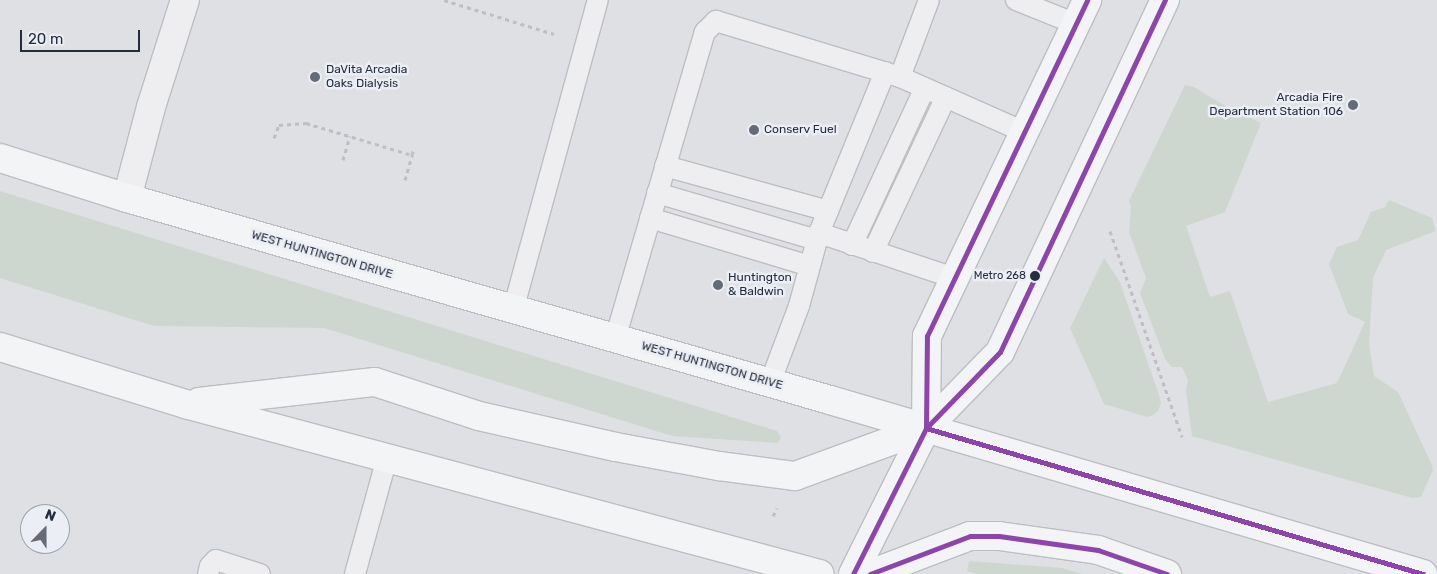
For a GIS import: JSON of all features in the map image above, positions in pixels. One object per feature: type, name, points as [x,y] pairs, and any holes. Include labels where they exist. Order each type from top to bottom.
[{"type":"main road","points":[[853,574],[926,428],[1000,352],[1165,0]]},
{"type":"main road","points":[[926,428],[928,336],[1081,12]]},
{"type":"main road","name":"WEST HUNTINGTON DRIVE","points":[[0,158],[127,198],[926,428],[1423,574]]},
{"type":"main road","points":[[0,347],[185,404],[820,574]]},
{"type":"main road","points":[[185,404],[375,382],[480,416],[616,447],[719,466],[795,476],[926,428]]},
{"type":"main road","points":[[870,574],[970,536],[999,536],[1098,550],[1167,574]]},
{"type":"street","points":[[127,198],[151,107],[185,0]]},
{"type":"lane","points":[[513,310],[598,0]]},
{"type":"lane","points":[[770,383],[799,306],[818,237],[828,211],[929,0]]},
{"type":"lane","points":[[1016,0],[1081,12]]},
{"type":"lane","points":[[615,339],[705,32],[716,21],[892,74],[1024,132]]},
{"type":"lane","points":[[852,245],[925,88]]},
{"type":"lane","points":[[873,252],[946,97]]},
{"type":"lane","points":[[666,166],[828,211]]},
{"type":"lane","points":[[657,193],[852,245],[954,278]]},
{"type":"lane","points":[[650,218],[810,266]]},
{"type":"lane","points":[[355,574],[387,458]]},
{"type":"lane","points":[[208,574],[210,566],[216,560],[260,574]]},
{"type":"path","points":[[444,0],[554,34]]},
{"type":"path","points":[[274,138],[278,125],[306,123],[412,154]]},
{"type":"path","points":[[343,160],[350,136]]},
{"type":"path","points":[[405,180],[414,149]]},
{"type":"path","points":[[1110,231],[1182,437]]},
{"type":"shaded area","points":[[1185,85],[1194,87],[1232,110],[1261,123],[1225,212],[1186,226],[1210,297],[1230,291],[1268,402],[1337,383],[1365,322],[1348,314],[1329,264],[1337,247],[1358,240],[1371,212],[1385,207],[1389,200],[1432,218],[1436,231],[1386,250],[1373,278],[1369,344],[1374,376],[1398,392],[1431,463],[1433,470],[1421,497],[1412,498],[1192,436],[1186,390],[1188,380],[1182,367],[1172,367],[1165,359],[1140,293],[1146,278],[1129,232],[1131,207],[1129,201]]},
{"type":"shaded area","points":[[0,191],[777,431],[781,437],[778,443],[672,436],[324,328],[154,326],[0,278]]},
{"type":"shaded area","points":[[1104,258],[1120,282],[1159,395],[1161,403],[1158,411],[1147,417],[1104,404],[1070,328]]},
{"type":"shaded area","points":[[969,561],[1062,568],[1083,574],[977,574],[967,571]]},
{"type":"transit line","name":"268","points":[[926,428],[927,336],[1087,0]]},
{"type":"transit line","name":"268","points":[[853,574],[926,428],[1000,352],[1165,0]]},
{"type":"transit line","name":"268","points":[[926,428],[1423,574]]},
{"type":"transit line","name":"268","points":[[870,574],[970,536],[999,536],[1098,550],[1167,574]]},
{"type":"place","name":"DaVita Arcadia Oaks Dialysis","points":[[315,77]]},
{"type":"place","name":"Arcadia Fire Department Station 106","points":[[1353,105]]},
{"type":"place","name":"Conserv Fuel","points":[[754,130]]},
{"type":"place","name":"Metro 268","points":[[1035,276]]},
{"type":"place","name":"Huntington & Baldwin","points":[[718,285]]}]
